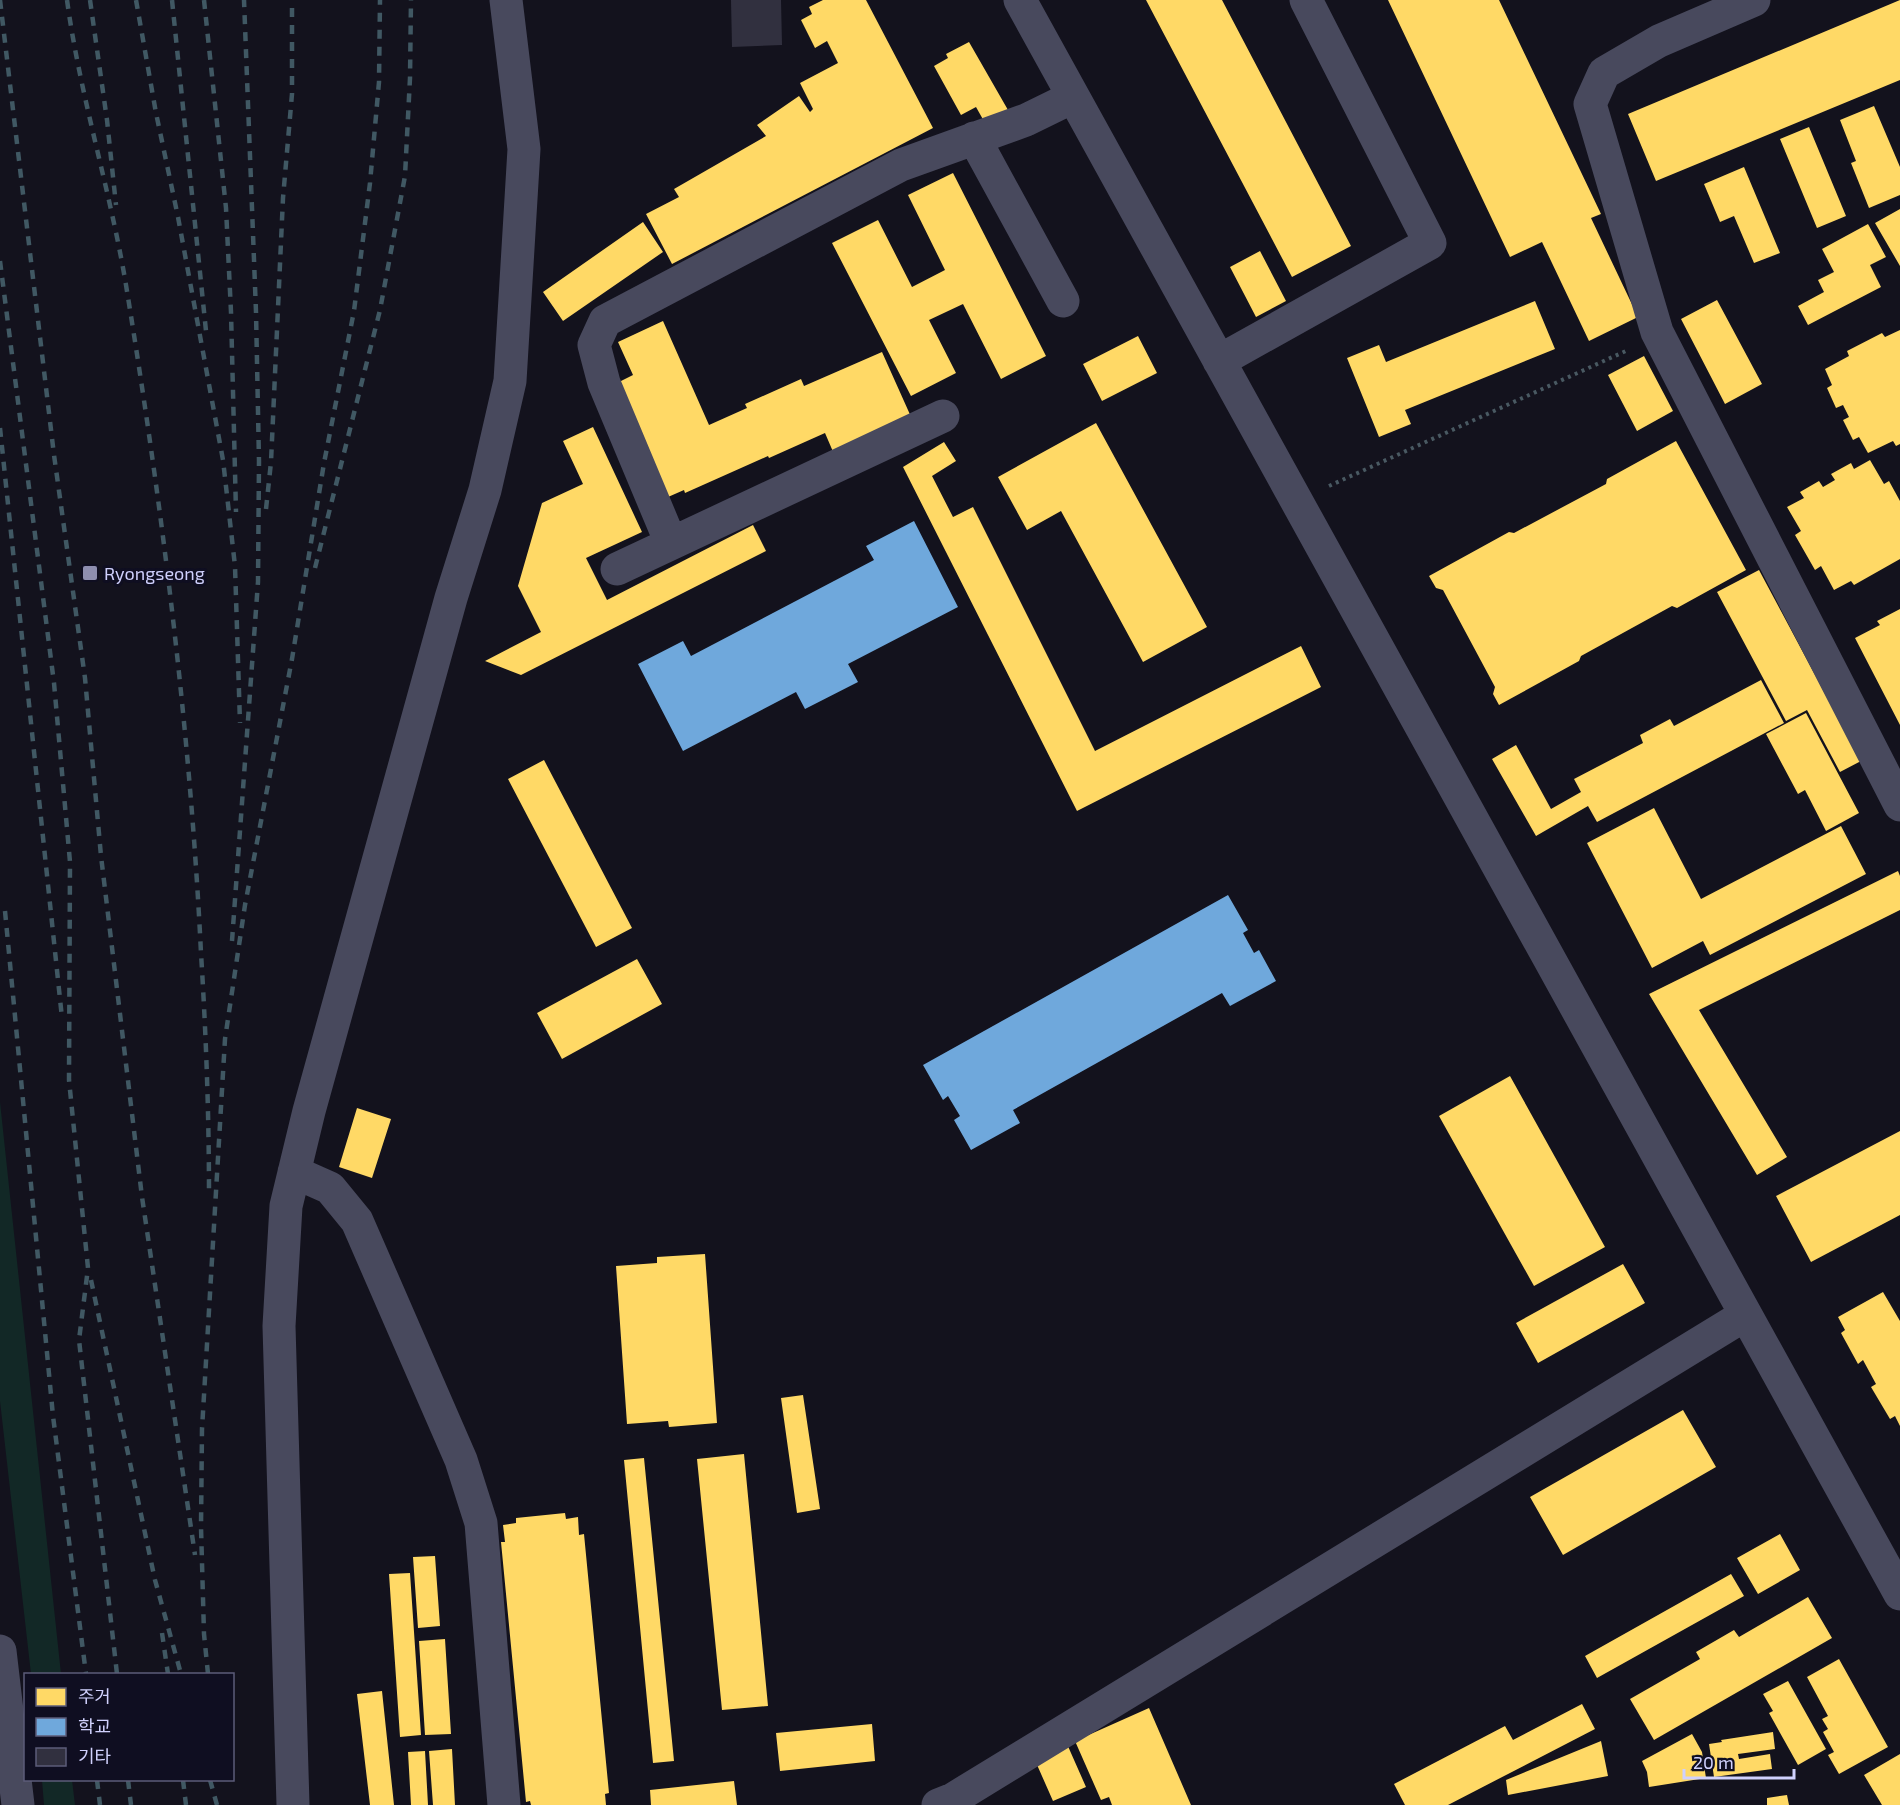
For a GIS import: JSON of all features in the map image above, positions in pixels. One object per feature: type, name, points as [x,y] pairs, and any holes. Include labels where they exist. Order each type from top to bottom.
[{"type":"street","points":[[293,1805],[279,1326],[286,1206],[309,1111],[451,598],[484,490],[510,381],[524,149],[506,0]]},
{"type":"street","points":[[1020,0],[1745,1315],[1897,1582]]},
{"type":"street","points":[[1219,361],[1430,243],[1306,0]]},
{"type":"street","points":[[1754,0],[1659,41],[1604,73],[1590,104],[1659,336],[1900,804]]},
{"type":"street","points":[[671,543],[604,383],[594,345],[605,321],[901,165],[1026,120],[1073,97]]},
{"type":"street","points":[[974,138],[1063,301]]},
{"type":"street","points":[[617,569],[943,416]]},
{"type":"street","points":[[294,1172],[330,1188],[357,1221],[461,1460],[481,1523],[504,1805]]},
{"type":"street","points":[[938,1805],[973,1786],[1745,1315]]},
{"type":"street","points":[[0,1651],[18,1805]]},
{"type":"path","points":[[1296,501],[1659,336]]},
{"type":"green space","points":[[0,1102],[61,1673],[31,1673],[0,1401]]},
{"type":"green space","points":[[42,1781],[72,1781],[75,1805],[44,1805]]},
{"type":"building: 주거","points":[[823,0],[866,0],[933,128],[672,264],[646,214],[679,197],[674,189],[766,136],[757,125],[799,96],[810,112],[813,109],[800,83],[838,63],[827,41],[815,48],[801,20],[812,14],[809,7]]},
{"type":"building: 주거","points":[[1146,0],[1222,0],[1351,246],[1292,277]]},
{"type":"building: 주거","points":[[1388,0],[1499,0],[1601,214],[1591,218],[1638,317],[1589,341],[1542,242],[1510,257]]},
{"type":"building: 주거","points":[[1900,0],[1900,80],[1656,181],[1628,114]]},
{"type":"building: 주거","points":[[969,42],[1008,110],[985,123],[976,107],[961,115],[934,66],[948,58],[946,54]]},
{"type":"building: 주거","points":[[1874,106],[1900,167],[1900,195],[1869,208],[1851,163],[1856,161],[1840,120]]},
{"type":"building: 주거","points":[[1809,127],[1846,216],[1817,228],[1780,139]]},
{"type":"building: 주거","points":[[1744,167],[1780,253],[1754,263],[1734,216],[1720,222],[1704,184]]},
{"type":"building: 주거","points":[[953,173],[1046,356],[1001,379],[963,304],[929,320],[956,373],[911,396],[832,243],[878,220],[912,287],[945,270],[908,195]]},
{"type":"building: 주거","points":[[1900,209],[1900,266],[1875,223]]},
{"type":"building: 주거","points":[[643,222],[663,252],[563,321],[543,292]]},
{"type":"building: 주거","points":[[1868,224],[1886,257],[1870,265],[1881,287],[1808,325],[1798,306],[1824,292],[1818,280],[1834,272],[1822,249]]},
{"type":"building: 주거","points":[[1260,251],[1286,301],[1256,317],[1230,267]]},
{"type":"building: 주거","points":[[1717,300],[1762,384],[1725,404],[1681,319]]},
{"type":"building: 주거","points":[[1535,301],[1555,349],[1405,410],[1411,424],[1379,437],[1347,358],[1379,345],[1386,362]]},
{"type":"building: 주거","points":[[663,321],[709,425],[747,408],[745,404],[801,379],[804,386],[882,352],[912,419],[834,454],[825,433],[685,493],[684,490],[668,497],[617,383],[633,375],[618,342]]},
{"type":"building: 주거","points":[[1900,330],[1900,444],[1896,446],[1893,441],[1868,453],[1859,437],[1853,440],[1843,420],[1849,417],[1843,405],[1836,408],[1827,388],[1832,385],[1825,369],[1849,356],[1847,351],[1882,333],[1885,337]]},
{"type":"building: 주거","points":[[1138,336],[1157,373],[1102,401],[1083,364]]},
{"type":"building: 주거","points":[[1644,356],[1673,411],[1637,431],[1608,375]]},
{"type":"building: 주거","points":[[1096,423],[1207,627],[1143,662],[1061,511],[1027,530],[998,477]]},
{"type":"building: 주거","points":[[593,427],[642,532],[586,558],[607,600],[753,525],[766,551],[521,675],[485,661],[541,632],[518,586],[542,503],[583,484],[563,441]]},
{"type":"building: 주거","points":[[1676,441],[1746,570],[1677,608],[1672,606],[1581,656],[1579,661],[1499,705],[1493,694],[1495,687],[1443,590],[1436,588],[1429,576],[1509,532],[1514,533],[1606,484],[1607,479]]},
{"type":"building: 주거","points":[[944,442],[956,461],[932,476],[953,517],[973,507],[1095,751],[1301,646],[1321,687],[1077,811],[903,467]]},
{"type":"building: 주거","points":[[1870,460],[1884,484],[1889,481],[1900,501],[1900,559],[1854,585],[1851,581],[1834,590],[1821,566],[1815,570],[1795,535],[1801,531],[1787,507],[1804,498],[1800,492],[1819,481],[1823,487],[1835,480],[1831,474],[1851,463],[1854,469]]},
{"type":"building: 주거","points":[[1759,570],[1861,761],[1840,772],[1807,710],[1786,721],[1717,592]]},
{"type":"building: 주거","points":[[1900,609],[1900,725],[1855,638],[1880,625],[1877,621]]},
{"type":"building: 주거","points":[[1761,680],[1784,723],[1597,822],[1588,806],[1536,836],[1492,759],[1516,745],[1551,809],[1581,792],[1574,779],[1643,743],[1640,735],[1670,719],[1674,726]]},
{"type":"building: 주거","points":[[1806,713],[1859,813],[1826,831],[1805,790],[1798,794],[1766,734]]},
{"type":"building: 주거","points":[[544,760],[632,928],[596,947],[508,779]]},
{"type":"building: 주거","points":[[1654,808],[1701,899],[1841,826],[1866,874],[1710,955],[1703,941],[1652,968],[1587,843]]},
{"type":"building: 주거","points":[[1898,871],[1900,910],[1699,1010],[1787,1157],[1757,1175],[1649,994]]},
{"type":"building: 주거","points":[[637,959],[662,1004],[562,1059],[537,1013]]},
{"type":"building: 주거","points":[[1510,1076],[1605,1247],[1534,1286],[1439,1116]]},
{"type":"building: 주거","points":[[357,1108],[391,1119],[372,1178],[339,1167]]},
{"type":"building: 주거","points":[[1900,1131],[1900,1215],[1811,1262],[1776,1196]]},
{"type":"building: 주거","points":[[705,1254],[717,1423],[669,1427],[668,1421],[627,1424],[616,1266],[657,1263],[657,1257]]},
{"type":"building: 주거","points":[[1623,1264],[1645,1303],[1538,1363],[1516,1323]]},
{"type":"building: 주거","points":[[1883,1292],[1900,1321],[1900,1426],[1895,1416],[1890,1419],[1871,1387],[1876,1384],[1863,1360],[1858,1364],[1841,1333],[1845,1330],[1838,1317]]},
{"type":"building: 주거","points":[[803,1395],[820,1509],[797,1513],[781,1398]]},
{"type":"building: 주거","points":[[1683,1410],[1716,1467],[1563,1555],[1530,1497]]},
{"type":"building: 주거","points":[[744,1454],[768,1706],[722,1710],[697,1459]]},
{"type":"building: 주거","points":[[644,1458],[674,1761],[653,1763],[624,1460]]},
{"type":"building: 주거","points":[[565,1513],[566,1519],[578,1517],[579,1535],[584,1534],[609,1793],[605,1794],[606,1805],[531,1805],[530,1801],[526,1802],[501,1542],[505,1542],[503,1525],[516,1523],[516,1518]]},
{"type":"building: 주거","points":[[1780,1534],[1800,1570],[1758,1594],[1737,1558]]},
{"type":"building: 주거","points":[[435,1556],[440,1626],[418,1628],[413,1557]]},
{"type":"building: 주거","points":[[410,1573],[421,1735],[400,1737],[389,1574]]},
{"type":"building: 주거","points":[[1731,1574],[1744,1596],[1597,1678],[1585,1656]]},
{"type":"building: 주거","points":[[1808,1597],[1832,1638],[1654,1740],[1630,1699],[1700,1659],[1696,1652],[1734,1630],[1739,1637]]},
{"type":"building: 주거","points":[[445,1639],[451,1734],[425,1735],[419,1641]]},
{"type":"building: 주거","points":[[1839,1659],[1888,1747],[1839,1774],[1828,1755],[1834,1752],[1823,1732],[1828,1729],[1822,1719],[1828,1716],[1807,1677]]},
{"type":"building: 주거","points":[[1788,1681],[1826,1749],[1798,1765],[1769,1713],[1773,1711],[1763,1694]]},
{"type":"building: 주거","points":[[382,1691],[394,1805],[370,1805],[357,1694]]},
{"type":"building: 주거","points":[[1582,1704],[1595,1729],[1448,1805],[1405,1805],[1394,1784],[1505,1726],[1513,1740]]},
{"type":"building: 주거","points":[[1149,1708],[1191,1805],[1112,1805],[1109,1797],[1101,1800],[1075,1741]]},
{"type":"building: 주거","points":[[872,1724],[875,1761],[780,1771],[776,1733]]},
{"type":"building: 주거","points":[[1773,1732],[1775,1749],[1738,1754],[1739,1759],[1770,1754],[1772,1769],[1714,1777],[1709,1744]]},
{"type":"building: 주거","points":[[1692,1734],[1702,1752],[1706,1778],[1649,1787],[1647,1772],[1642,1761]]},
{"type":"building: 주거","points":[[1601,1741],[1608,1776],[1508,1795],[1506,1780]]},
{"type":"building: 주거","points":[[1067,1744],[1086,1787],[1053,1801],[1034,1758]]},
{"type":"building: 주거","points":[[452,1749],[455,1805],[433,1805],[429,1751]]},
{"type":"building: 주거","points":[[425,1751],[428,1805],[411,1805],[408,1752]]},
{"type":"building: 주거","points":[[1900,1754],[1900,1805],[1882,1805],[1864,1775]]},
{"type":"building: 주거","points":[[734,1781],[737,1805],[651,1805],[650,1790]]},
{"type":"building: 주거","points":[[1787,1795],[1789,1805],[1767,1805],[1767,1798]]},
{"type":"building: 학교","points":[[914,521],[958,607],[848,664],[858,682],[805,709],[796,692],[683,751],[638,664],[683,641],[691,656],[874,560],[866,546]]},
{"type":"building: 학교","points":[[1228,895],[1248,930],[1243,933],[1254,953],[1259,950],[1276,981],[1230,1006],[1222,993],[1013,1110],[1020,1123],[971,1150],[954,1120],[960,1116],[948,1096],[943,1100],[923,1065]]},
{"type":"building: 기타","points":[[731,0],[781,0],[782,45],[732,47]]},
{"type":"railway","points":[[0,0],[54,455],[85,678],[101,856],[142,1197],[195,1555]]},
{"type":"railway","points":[[67,0],[79,72],[112,213],[126,285],[163,534],[173,618],[196,869],[206,1044],[209,1195]]},
{"type":"railway","points":[[90,0],[116,205]]},
{"type":"railway","points":[[136,0],[223,460],[235,566],[240,723]]},
{"type":"railway","points":[[172,0],[206,331]]},
{"type":"railway","points":[[204,0],[226,208],[236,512]]},
{"type":"railway","points":[[232,941],[258,582],[259,461],[256,312],[244,0]]},
{"type":"railway","points":[[266,509],[271,462],[283,198],[292,94],[292,0]]},
{"type":"railway","points":[[208,1673],[204,1634],[201,1527],[202,1429],[225,1039],[245,905],[292,659],[324,463],[354,311],[370,183],[379,82],[380,0]]},
{"type":"railway","points":[[315,568],[380,310],[405,176],[411,0]]},
{"type":"railway","points":[[0,261],[54,683],[70,862],[69,1080],[88,1268],[79,1340],[117,1673]]},
{"type":"railway","points":[[0,428],[62,1018]]},
{"type":"railway","points":[[5,911],[53,1416],[86,1673]]},
{"type":"railway","points":[[91,1280],[155,1580],[181,1673]]},
{"type":"railway","points":[[162,1633],[168,1673]]},
{"type":"railway","points":[[97,1781],[100,1805]]},
{"type":"railway","points":[[128,1781],[131,1805]]},
{"type":"railway","points":[[183,1781],[186,1805]]},
{"type":"railway","points":[[210,1781],[217,1805]]},
{"type":"place","name":"Ryongseong","points":[[90,573]]}]
